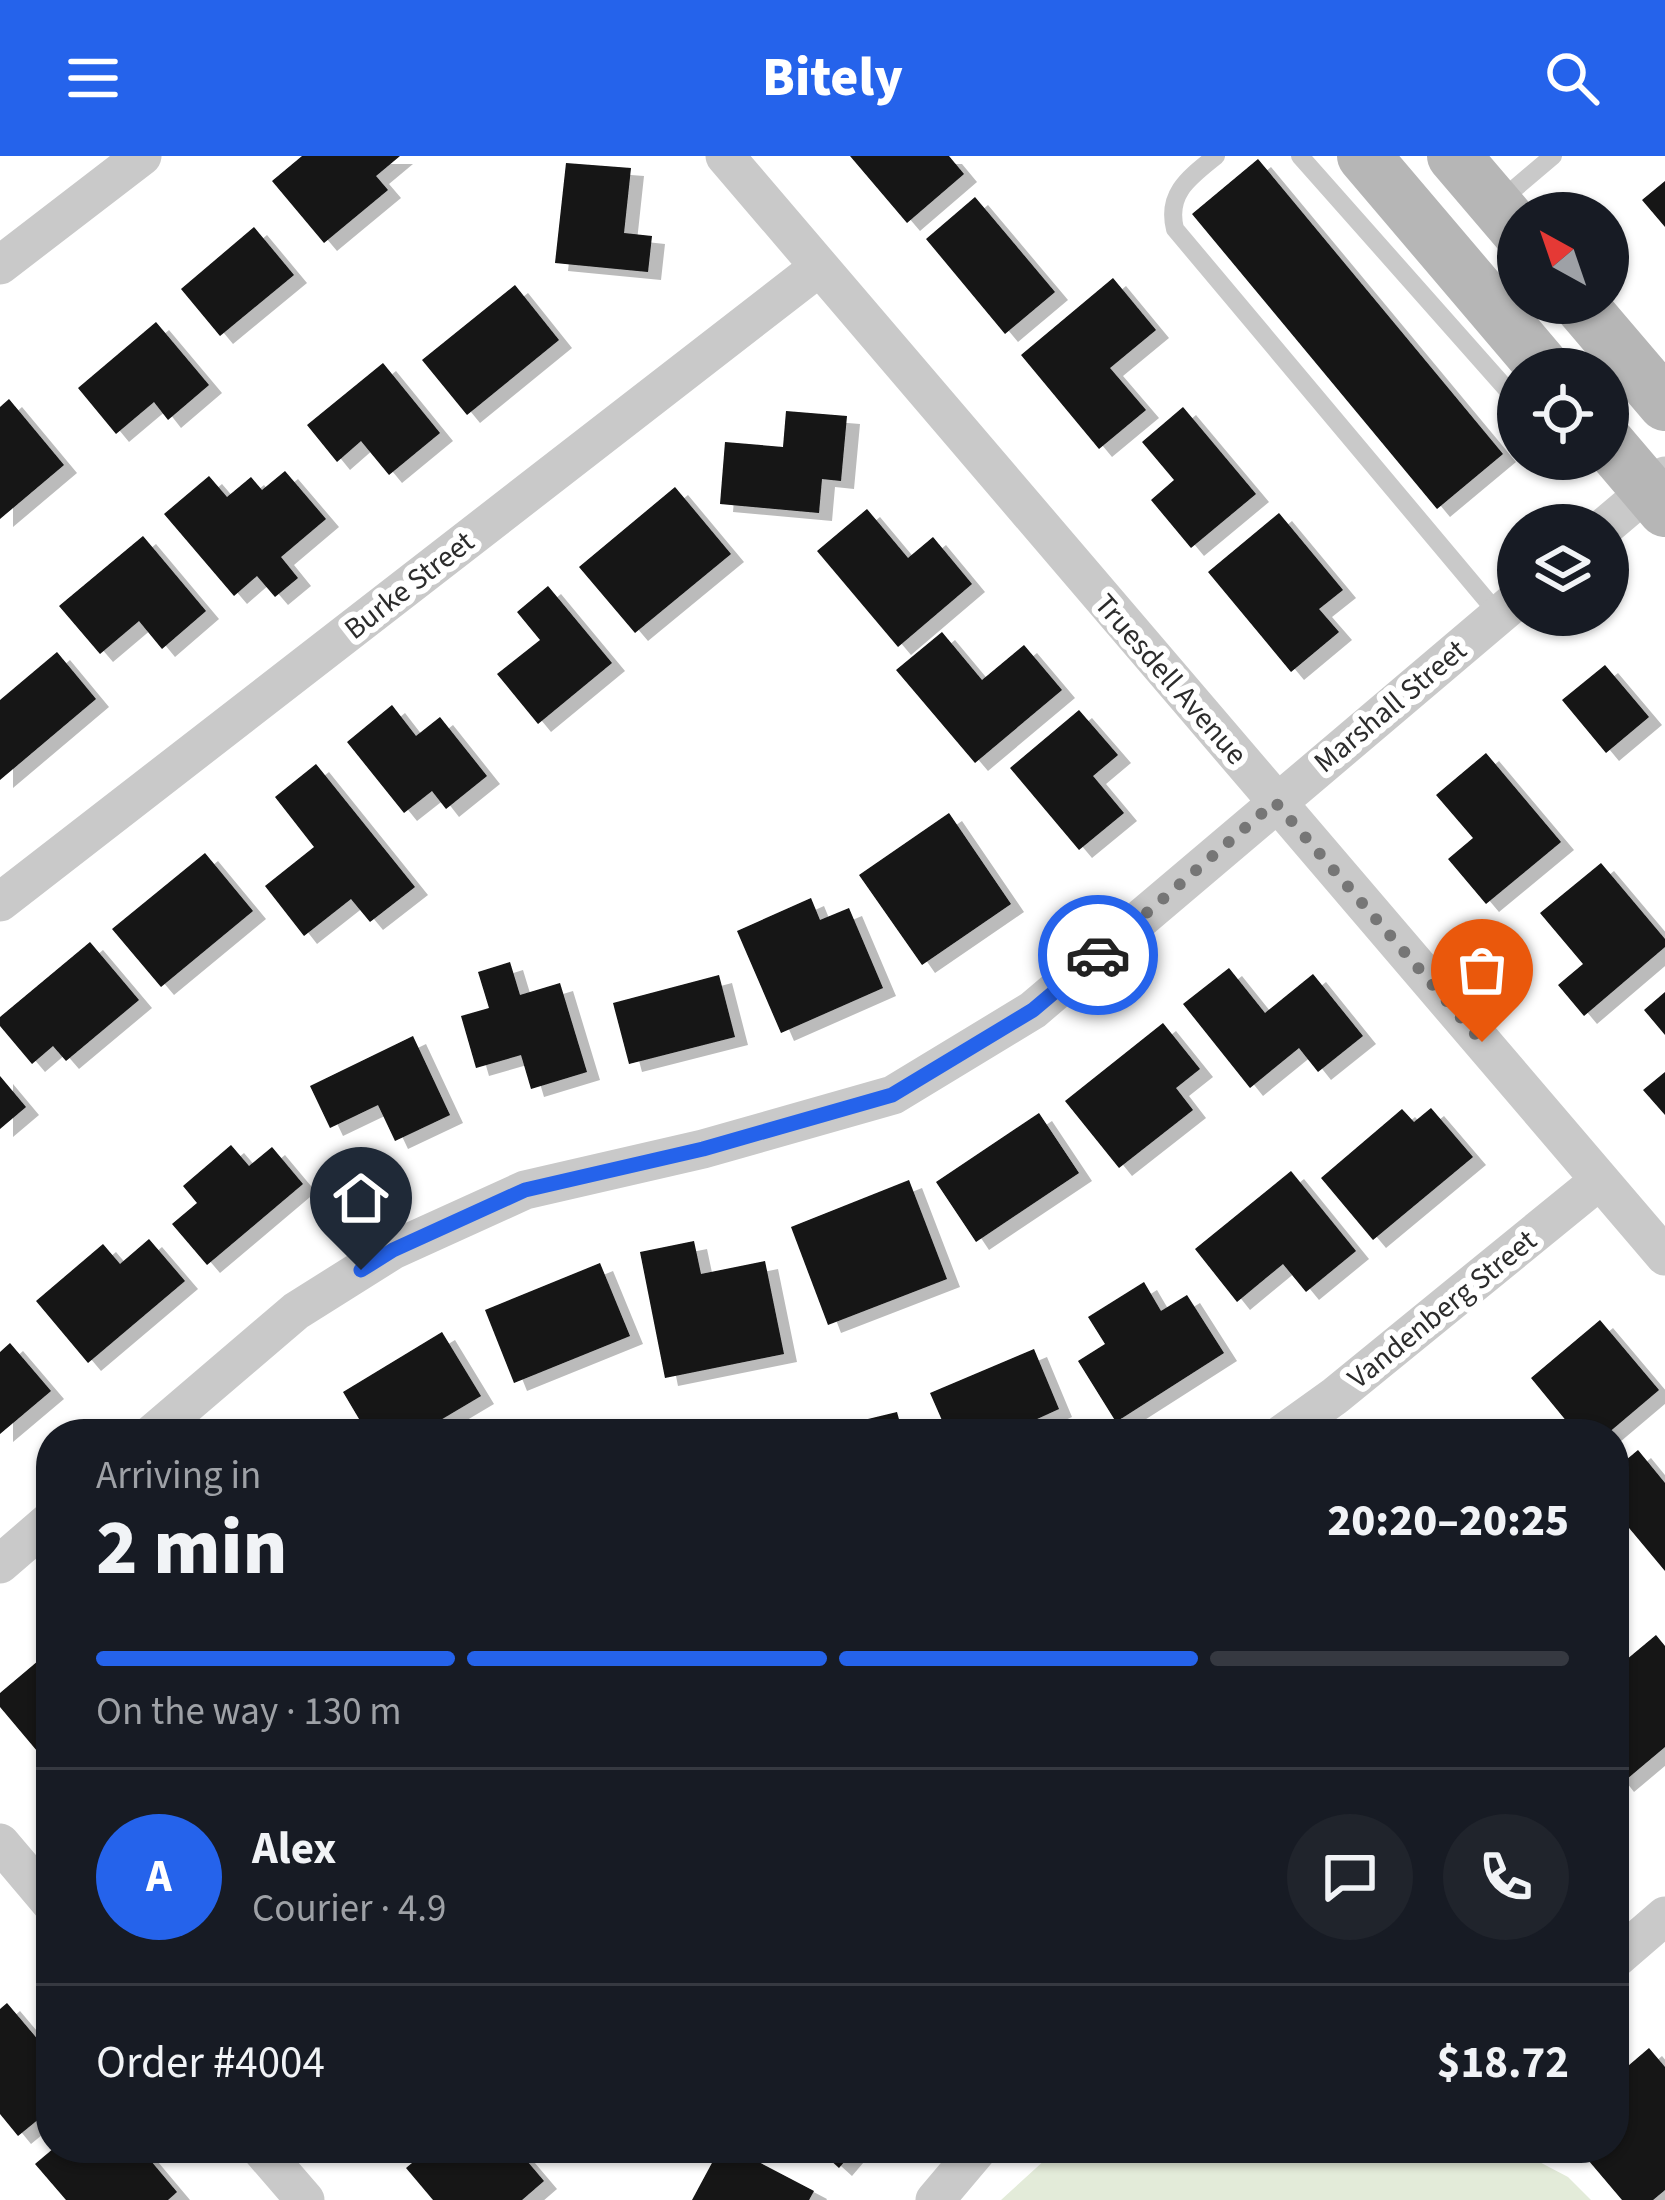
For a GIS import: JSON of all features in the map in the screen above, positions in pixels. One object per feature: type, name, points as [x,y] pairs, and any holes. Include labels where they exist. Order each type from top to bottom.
[{"type":"main road","points":[[1364,156],[1527,348]]},
{"type":"main road","points":[[1454,156],[1497,206]]},
{"type":"main road","points":[[1597,324],[1665,404]]},
{"type":"main road","points":[[1629,463],[1659,492]]},
{"type":"street","points":[[0,265],[142,156]]},
{"type":"street","name":"Truesdell Avenue","points":[[725,156],[1665,1256]]},
{"type":"street","name":"Burke Street","points":[[0,902],[818,268]]},
{"type":"street","points":[[1629,511],[1659,492]]},
{"type":"street","name":"Marshall Street","points":[[170,1419],[296,1311],[412,1241],[525,1190],[703,1149],[892,1095],[1033,1010],[1497,617]]},
{"type":"street","name":"Vandenberg Street","points":[[1303,1419],[1600,1180]]},
{"type":"street","points":[[0,1564],[36,1533]]},
{"type":"street","points":[[0,1843],[36,1885]]},
{"type":"street","points":[[1629,1947],[1665,1916]]},
{"type":"street","points":[[273,2163],[305,2200]]},
{"type":"street","points":[[935,2200],[966,2163]]},
{"type":"lane","points":[[1216,156],[1175,195],[1171,212],[1175,229],[1497,593]]},
{"type":"lane","points":[[1300,156],[1497,378]]},
{"type":"lane","points":[[1526,192],[1552,156]]},
{"type":"green space","points":[[1042,2163],[1541,2163],[1568,2177],[1591,2200],[1001,2200]]},
{"type":"building","points":[[302,156],[400,156],[376,176],[388,190],[324,243],[272,181]]},
{"type":"building","points":[[850,156],[949,156],[964,174],[907,223]]},
{"type":"building","points":[[1258,159],[1497,447],[1497,459],[1437,509],[1192,214]]},
{"type":"building","points":[[566,163],[631,168],[624,233],[652,236],[648,272],[555,263]]},
{"type":"building","points":[[1665,181],[1665,227],[1642,200]]},
{"type":"building","points":[[975,197],[1055,292],[1005,334],[926,239]]},
{"type":"building","points":[[254,227],[294,275],[220,336],[181,289]]},
{"type":"building","points":[[1113,278],[1156,330],[1110,368],[1146,410],[1099,449],[1021,355]]},
{"type":"building","points":[[515,285],[559,340],[467,415],[422,360]]},
{"type":"building","points":[[156,322],[209,385],[168,420],[154,402],[116,434],[78,388]]},
{"type":"building","points":[[383,363],[440,433],[389,475],[361,441],[337,462],[307,425]]},
{"type":"building","points":[[9,399],[64,465],[0,519],[0,407]]},
{"type":"building","points":[[1183,407],[1256,494],[1191,548],[1151,500],[1174,480],[1142,442]]},
{"type":"building","points":[[786,411],[847,416],[841,481],[822,479],[819,513],[720,504],[725,442],[783,447]]},
{"type":"building","points":[[285,471],[326,519],[281,557],[298,578],[275,597],[257,576],[234,596],[164,514],[209,476],[227,497],[251,477],[262,490]]},
{"type":"building","points":[[675,487],[731,554],[635,633],[579,567]]},
{"type":"building","points":[[867,509],[908,558],[933,537],[972,584],[898,647],[817,551]]},
{"type":"building","points":[[1279,513],[1343,590],[1319,609],[1339,632],[1291,672],[1208,572]]},
{"type":"building","points":[[143,536],[206,611],[162,649],[139,621],[100,654],[59,606]]},
{"type":"building","points":[[548,586],[612,663],[538,724],[497,674],[540,640],[517,612]]},
{"type":"building","points":[[942,632],[982,680],[1024,645],[1062,690],[975,763],[896,670]]},
{"type":"building","points":[[57,652],[96,699],[0,780],[0,700]]},
{"type":"building","points":[[1605,665],[1649,717],[1606,753],[1562,700]]},
{"type":"building","points":[[392,705],[416,736],[440,717],[487,776],[446,809],[432,791],[404,813],[347,742]]},
{"type":"building","points":[[1079,710],[1118,755],[1093,776],[1124,813],[1079,850],[1010,768]]},
{"type":"building","points":[[1486,753],[1561,842],[1486,904],[1448,859],[1473,838],[1436,795]]},
{"type":"building","points":[[316,764],[415,887],[370,922],[351,899],[304,936],[265,886],[314,847],[275,797]]},
{"type":"building","points":[[949,813],[1011,904],[922,965],[859,875]]},
{"type":"building","points":[[205,853],[253,911],[161,987],[112,929]]},
{"type":"building","points":[[1601,863],[1665,939],[1665,947],[1584,1016],[1558,985],[1583,964],[1540,913]]},
{"type":"building","points":[[811,898],[820,920],[849,908],[883,988],[781,1033],[737,931]]},
{"type":"building","points":[[90,942],[139,1000],[66,1061],[53,1046],[32,1064],[0,1026],[0,1017]]},
{"type":"building","points":[[510,962],[520,995],[560,983],[587,1072],[531,1089],[521,1055],[476,1068],[461,1016],[489,1008],[478,972]]},
{"type":"building","points":[[1229,968],[1265,1013],[1313,974],[1363,1036],[1318,1072],[1299,1048],[1250,1088],[1183,1004]]},
{"type":"building","points":[[719,975],[735,1037],[629,1064],[613,1003]]},
{"type":"building","points":[[1665,992],[1665,1035],[1644,1010]]},
{"type":"building","points":[[1163,1023],[1200,1069],[1176,1088],[1193,1110],[1119,1168],[1065,1101]]},
{"type":"building","points":[[413,1036],[450,1115],[395,1141],[378,1105],[330,1128],[310,1086]]},
{"type":"building","points":[[1665,1072],[1665,1115],[1643,1090]]},
{"type":"building","points":[[0,1076],[26,1107],[0,1129]]},
{"type":"building","points":[[1431,1108],[1473,1157],[1373,1240],[1321,1178],[1402,1109],[1414,1122]]},
{"type":"building","points":[[1039,1113],[1079,1173],[976,1242],[936,1182]]},
{"type":"building","points":[[231,1145],[249,1166],[272,1147],[303,1184],[207,1265],[172,1224],[197,1203],[183,1186]]},
{"type":"building","points":[[1291,1171],[1356,1251],[1306,1292],[1283,1264],[1237,1302],[1195,1249]]},
{"type":"building","points":[[909,1180],[947,1279],[828,1325],[791,1227]]},
{"type":"building","points":[[149,1239],[185,1281],[88,1363],[36,1301],[103,1244],[120,1264]]},
{"type":"building","points":[[694,1241],[701,1274],[765,1261],[784,1354],[665,1378],[640,1252]]},
{"type":"building","points":[[600,1263],[630,1336],[514,1383],[485,1310]]},
{"type":"building","points":[[1144,1282],[1161,1311],[1187,1295],[1224,1353],[1114,1419],[1078,1361],[1105,1344],[1088,1317]]},
{"type":"building","points":[[1600,1320],[1659,1390],[1625,1419],[1565,1419],[1531,1378]]},
{"type":"building","points":[[442,1332],[481,1396],[442,1419],[359,1419],[343,1392]]},
{"type":"building","points":[[10,1343],[51,1391],[0,1434],[0,1352]]},
{"type":"building","points":[[1034,1349],[1059,1409],[1037,1419],[941,1419],[930,1393]]},
{"type":"building","points":[[897,1412],[899,1419],[868,1419]]},
{"type":"building","points":[[1638,1450],[1665,1483],[1665,1571],[1629,1528],[1629,1458]]},
{"type":"building","points":[[1656,1635],[1665,1646],[1665,1747],[1629,1777],[1629,1658]]},
{"type":"building","points":[[36,1663],[36,1750],[0,1707],[0,1693]]},
{"type":"building","points":[[7,2003],[36,2037],[36,2121],[18,2136],[0,2114],[0,2009]]},
{"type":"building","points":[[1649,2048],[1665,2067],[1665,2190],[1653,2200],[1622,2200],[1591,2163],[1629,2163],[1629,2065]]},
{"type":"building","points":[[153,2163],[177,2192],[168,2200],[66,2200],[35,2164]]},
{"type":"building","points":[[412,2163],[529,2163],[544,2181],[522,2200],[433,2200],[406,2168]]},
{"type":"building","points":[[712,2163],[761,2163],[814,2191],[809,2200],[692,2200]]},
{"type":"way so far","points":[[1098,955],[1275,802],[1482,1042]]},
{"type":"route","points":[[361,1270],[393,1250],[525,1190],[703,1149],[892,1095],[1033,1010],[1098,955]]}]
